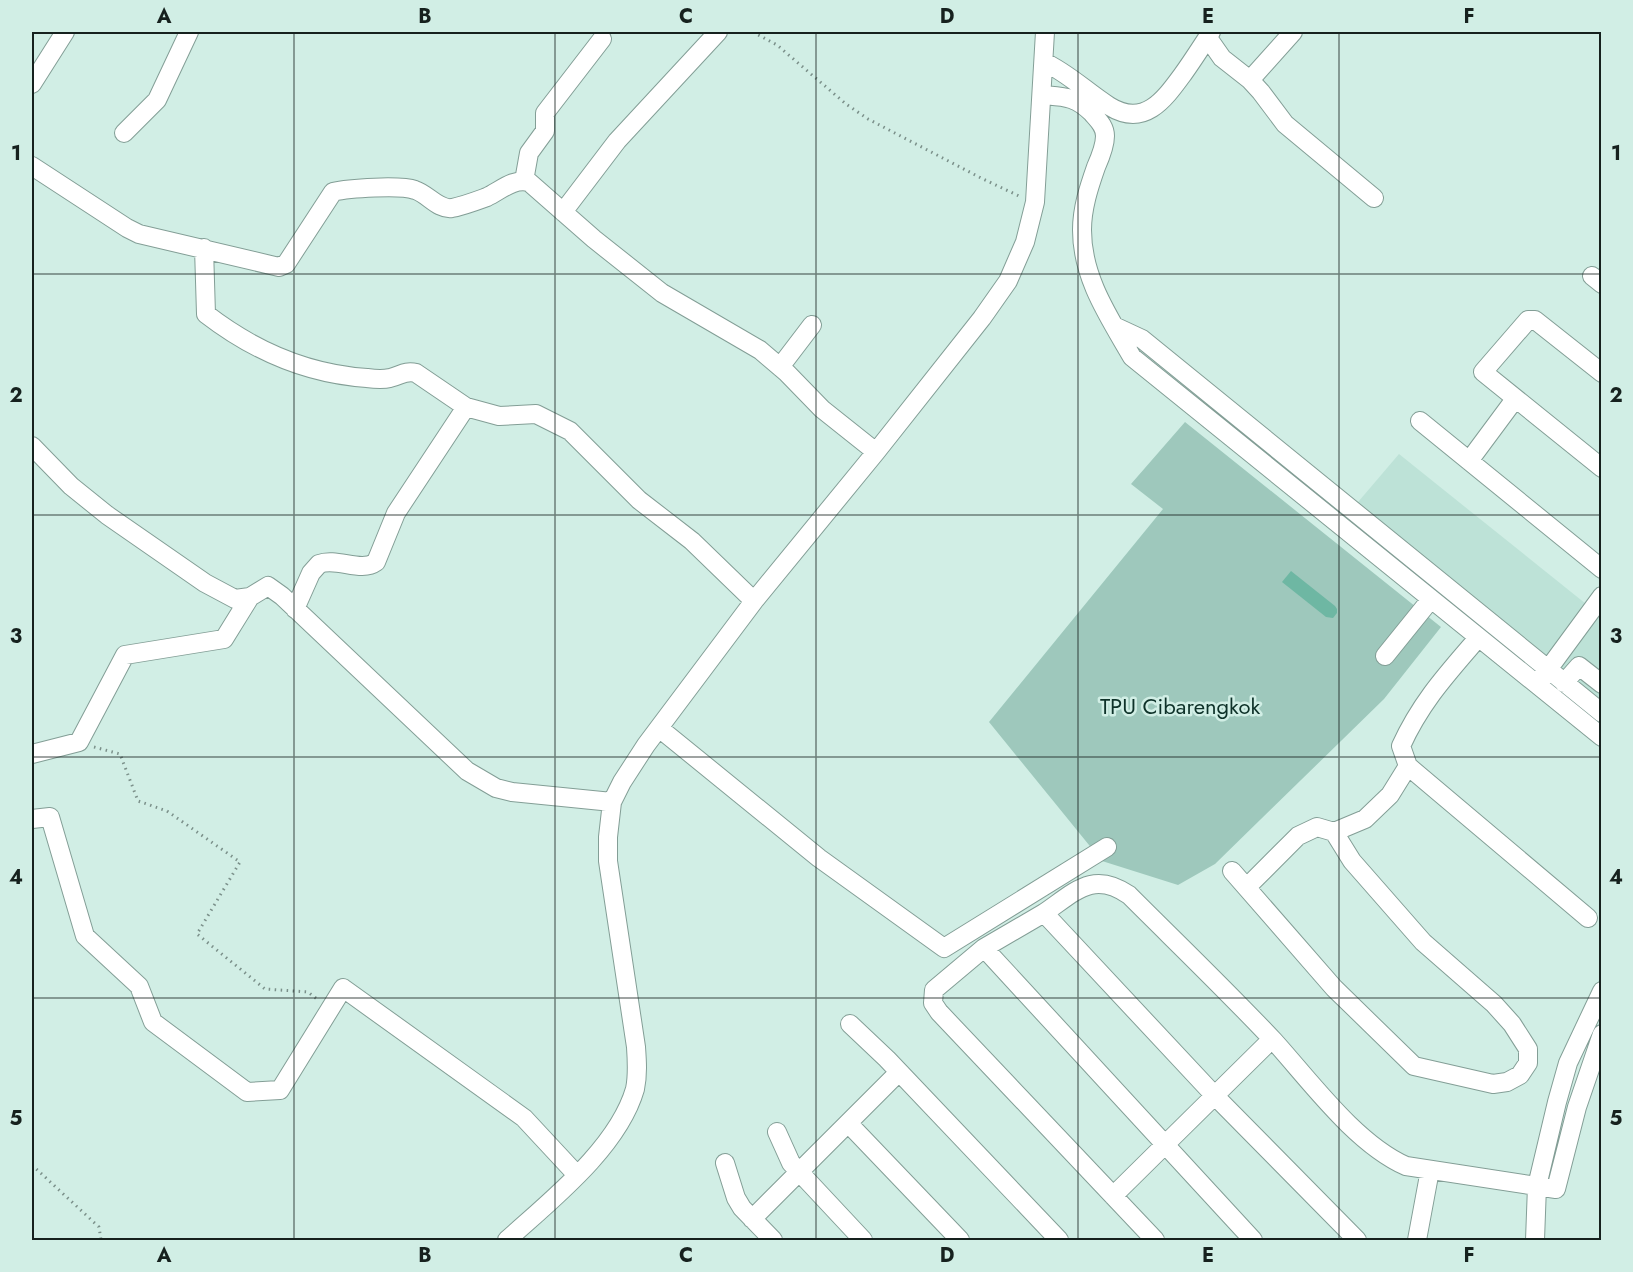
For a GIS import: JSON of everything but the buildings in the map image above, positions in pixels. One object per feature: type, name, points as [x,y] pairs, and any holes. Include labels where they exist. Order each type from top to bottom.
[{"type":"street","points":[[32,84],[65,32]]},
{"type":"street","points":[[124,133],[157,100],[189,32]]},
{"type":"street","points":[[563,212],[617,141],[718,32]]},
{"type":"street","points":[[507,1240],[577,1175],[617,1125],[635,1089],[636,1047],[608,861],[612,802],[622,782],[659,728],[754,601],[876,452],[982,318],[1008,281],[1025,242],[1035,202],[1045,32]]},
{"type":"street","points":[[1250,80],[1293,32]]},
{"type":"street","points":[[1044,62],[1062,72],[1110,107],[1127,114],[1137,114],[1149,110],[1163,100],[1209,35],[1222,58],[1250,80],[1285,124],[1374,198]]},
{"type":"street","points":[[524,181],[529,153],[545,131],[545,113],[602,39]]},
{"type":"street","points":[[1042,95],[1072,98],[1086,107],[1101,123],[1105,135],[1104,146],[1086,195],[1082,229],[1086,264],[1100,302],[1132,357],[1478,638],[1542,678],[1564,683],[1602,713]]},
{"type":"street","points":[[32,166],[139,234],[281,267],[286,264],[333,192],[352,189],[404,188],[416,190],[436,204],[448,209],[486,197],[513,182],[524,181],[538,189],[662,293],[760,350],[822,409],[876,452]]},
{"type":"street","points":[[204,248],[206,314],[238,337],[285,362],[318,372],[382,379],[392,378],[408,371],[416,373],[466,407],[499,416],[536,414],[570,431],[639,500],[692,541],[754,601]]},
{"type":"street","points":[[1602,373],[1535,320],[1528,320],[1483,370],[1486,376],[1602,468]]},
{"type":"street","points":[[780,367],[812,325]]},
{"type":"street","points":[[1114,326],[1142,339],[1417,563],[1542,678],[1602,737]]},
{"type":"street","points":[[1469,461],[1515,399]]},
{"type":"street","points":[[295,609],[310,573],[319,564],[341,563],[369,566],[376,562],[396,513],[466,407]]},
{"type":"street","points":[[1420,421],[1602,568]]},
{"type":"street","points":[[32,446],[71,486],[107,516],[205,583],[235,599],[250,597],[268,586],[282,596],[466,771],[483,782],[512,792],[612,802]]},
{"type":"street","points":[[1405,578],[1417,563]]},
{"type":"street","points":[[1542,678],[1602,596]]},
{"type":"street","points":[[32,754],[79,742],[126,655],[224,639],[250,597]]},
{"type":"street","points":[[1385,656],[1431,599]]},
{"type":"street","points":[[1478,638],[1430,695],[1413,721],[1401,746],[1408,766],[1588,918]]},
{"type":"street","points":[[1564,683],[1579,666],[1602,684]]},
{"type":"street","points":[[659,728],[819,858],[944,948],[1107,847]]},
{"type":"street","points":[[1247,887],[1298,836],[1317,828],[1334,832],[1365,819],[1390,795],[1408,766]]},
{"type":"street","points":[[32,819],[50,817],[85,936],[139,986],[153,1022],[247,1092],[280,1089],[343,988],[524,1118],[577,1175]]},
{"type":"street","points":[[1232,871],[1334,988],[1414,1066],[1493,1084],[1507,1082],[1520,1075],[1528,1063],[1528,1049],[1512,1024],[1494,1004],[1423,942],[1352,861],[1334,832]]},
{"type":"street","points":[[1155,1240],[933,1003],[934,990],[984,948],[1089,885],[1098,882],[1119,888],[1129,895],[1272,1039],[1369,1143],[1392,1160],[1406,1166],[1556,1189],[1577,1107],[1602,1034]]},
{"type":"street","points":[[1044,913],[1215,1096],[1357,1240]]},
{"type":"street","points":[[984,948],[1252,1240]]},
{"type":"street","points":[[1535,1240],[1537,1186],[1568,1063],[1602,992]]},
{"type":"street","points":[[850,1024],[899,1072],[1050,1238]]},
{"type":"street","points":[[1113,1196],[1272,1039]]},
{"type":"street","points":[[752,1219],[899,1072]]},
{"type":"street","points":[[848,1123],[960,1240]]},
{"type":"street","points":[[777,1132],[787,1155],[799,1172],[863,1240]]},
{"type":"street","points":[[725,1163],[736,1198],[742,1208],[772,1240]]},
{"type":"street","points":[[1417,1240],[1430,1170]]},
{"type":"path","points":[[753,32],[777,45],[846,104],[868,119],[981,178],[1035,202]]},
{"type":"path","points":[[79,742],[120,754],[138,801],[167,810],[240,862],[197,934],[265,989],[308,992],[330,1009]]},
{"type":"path","points":[[32,1165],[99,1227],[101,1240]]},
{"type":"shaded area","points":[[1399,454],[1601,616],[1601,714],[1347,515]]},
{"type":"shaded area","points":[[1291,571],[1335,606],[1337,613],[1333,618],[1326,617],[1282,582]]},
{"type":"green space","name":"TPU Cibarengkok","points":[[1185,422],[1441,627],[1384,699],[1215,864],[1178,885],[1102,861],[989,722],[1163,509],[1131,484]]}]
